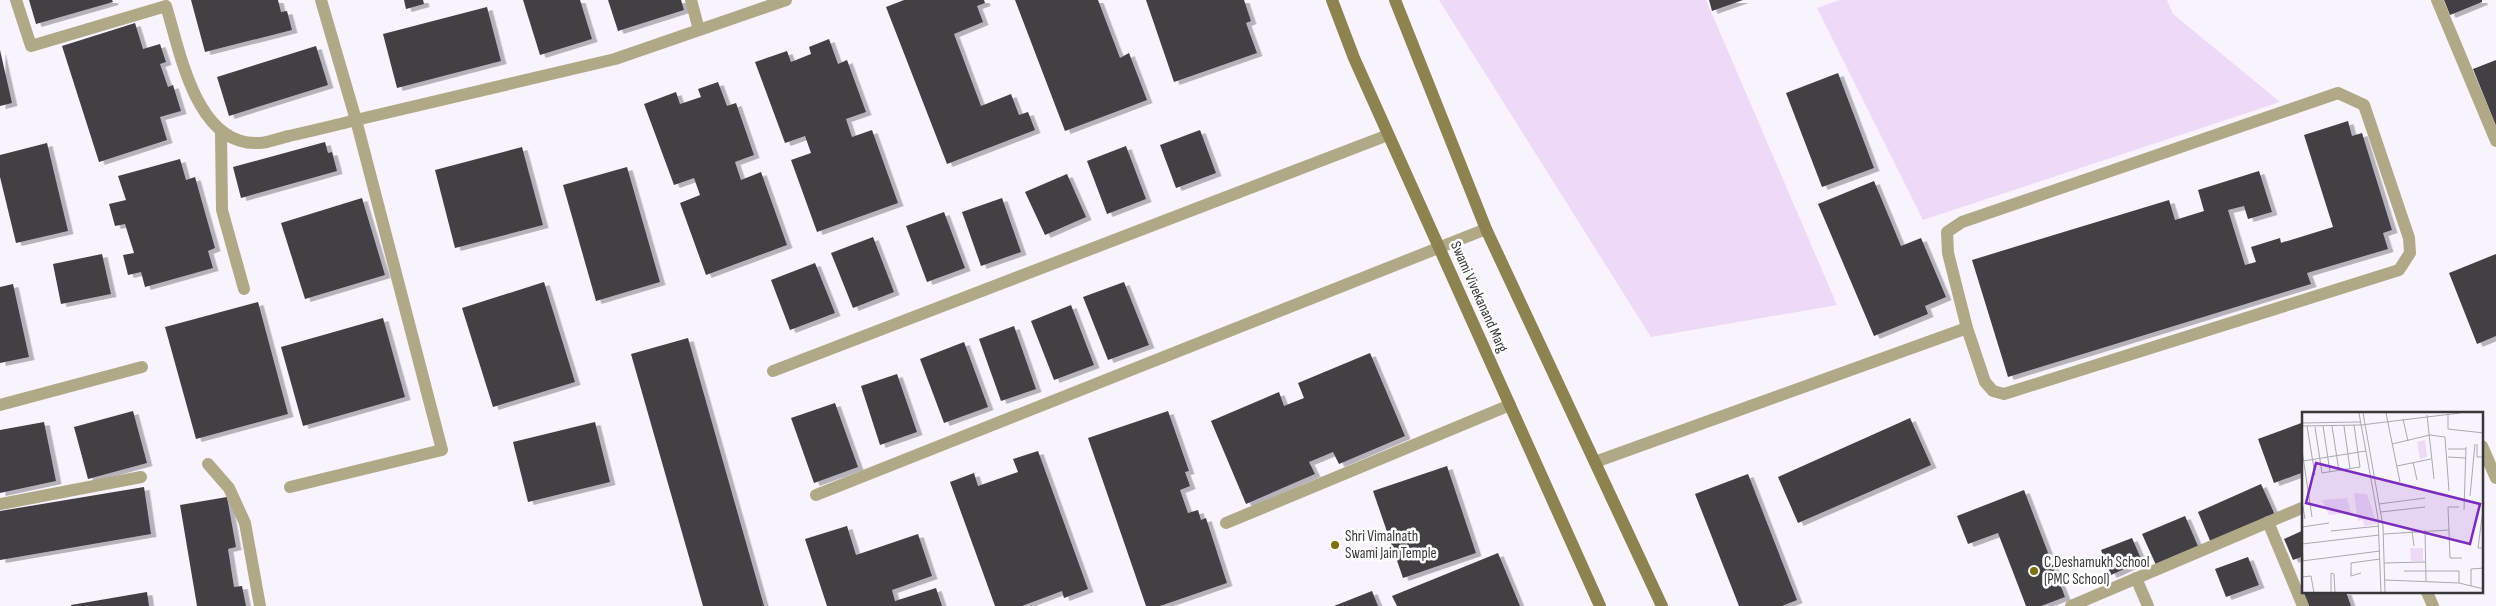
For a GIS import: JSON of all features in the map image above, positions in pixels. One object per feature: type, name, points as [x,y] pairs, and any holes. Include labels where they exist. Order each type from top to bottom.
[{"type":"main road","name":"Swami Vivekanand Marg","points":[[1332,0],[1354,58],[1388,135],[1600,606]]},
{"type":"main road","points":[[1395,0],[1486,229],[1662,606]]},
{"type":"street","points":[[16,0],[31,46],[166,6],[191,90],[208,118],[221,132],[238,140],[259,143],[615,59],[786,0]]},
{"type":"street","points":[[290,487],[442,450],[356,120],[321,0]]},
{"type":"street","points":[[691,0],[699,30]]},
{"type":"street","points":[[2437,0],[2496,141]]},
{"type":"street","points":[[2338,93],[2364,104],[2409,238],[2410,253],[2399,270],[2004,394],[1993,390],[1985,382],[1967,328],[1948,253],[1947,232],[1962,222],[2338,93]]},
{"type":"street","points":[[221,132],[222,210],[244,289]]},
{"type":"street","points":[[773,371],[1388,135]]},
{"type":"street","points":[[816,495],[1440,249],[1486,229]]},
{"type":"street","points":[[1595,462],[1967,328]]},
{"type":"street","points":[[0,405],[142,367]]},
{"type":"street","points":[[1226,523],[1510,405]]},
{"type":"street","points":[[2484,451],[2496,478]]},
{"type":"street","points":[[208,464],[229,488],[245,523],[260,606]]},
{"type":"street","points":[[0,504],[141,477]]},
{"type":"street","points":[[2071,606],[2302,508]]},
{"type":"street","points":[[2268,522],[2303,606]]},
{"type":"street","points":[[2136,578],[2148,606]]},
{"type":"street","points":[[2428,594],[2433,606]]},
{"type":"shaded area","points":[[1439,0],[1706,0],[1837,305],[1651,337]]},
{"type":"shaded area","points":[[1840,0],[2167,0],[2173,14],[2280,102],[1923,220],[1817,8]]},
{"type":"building","points":[[29,0],[112,0],[113,2],[36,24]]},
{"type":"building","points":[[191,0],[278,0],[281,12],[287,11],[292,30],[205,52]]},
{"type":"building","points":[[404,0],[423,0],[424,4],[406,9]]},
{"type":"building","points":[[523,0],[580,0],[592,39],[540,55]]},
{"type":"building","points":[[608,0],[681,0],[684,10],[618,31]]},
{"type":"building","points":[[904,0],[984,0],[985,3],[977,6],[983,22],[954,34],[981,106],[1011,94],[1019,115],[1028,112],[1035,130],[947,164],[886,7]]},
{"type":"building","points":[[1015,0],[1098,0],[1120,58],[1129,53],[1147,100],[1065,131]]},
{"type":"building","points":[[1146,0],[1244,0],[1251,21],[1246,23],[1257,53],[1174,82]]},
{"type":"building","points":[[1709,0],[1743,0],[1712,11]]},
{"type":"building","points":[[2444,0],[2482,0],[2482,2],[2450,15]]},
{"type":"building","points":[[487,7],[501,61],[397,88],[383,34]]},
{"type":"building","points":[[135,23],[143,49],[160,44],[166,62],[160,64],[168,87],[173,85],[181,111],[160,117],[167,140],[99,162],[62,46]]},
{"type":"building","points":[[829,39],[838,64],[847,60],[866,112],[846,119],[852,137],[872,130],[898,203],[817,232],[791,160],[811,153],[805,136],[785,143],[755,62],[787,51],[791,62],[811,54],[809,47]]},
{"type":"building","points":[[316,46],[328,85],[229,116],[217,77]]},
{"type":"building","points":[[0,50],[12,103],[0,106]]},
{"type":"building","points":[[2496,60],[2496,126],[2473,69]]},
{"type":"building","points":[[1838,73],[1874,168],[1822,187],[1786,93]]},
{"type":"building","points":[[718,82],[727,106],[736,103],[754,155],[735,162],[741,180],[761,172],[787,245],[706,275],[680,203],[700,195],[694,178],[674,185],[644,104],[676,92],[680,104],[701,97],[698,89]]},
{"type":"building","points":[[2348,121],[2352,136],[2362,133],[2392,230],[2383,233],[2388,249],[2307,273],[2311,284],[2008,377],[1972,260],[2169,200],[2175,220],[2204,211],[2198,190],[2259,171],[2272,212],[2248,219],[2244,206],[2228,210],[2245,265],[2256,262],[2251,247],[2280,238],[2281,243],[2333,227],[2304,135]]},
{"type":"building","points":[[1200,130],[1216,173],[1176,188],[1160,145]]},
{"type":"building","points":[[325,142],[328,153],[332,152],[337,171],[241,198],[233,167]]},
{"type":"building","points":[[47,143],[68,231],[16,243],[0,177],[0,155]]},
{"type":"building","points":[[1126,146],[1146,199],[1107,214],[1087,161]]},
{"type":"building","points":[[522,147],[543,225],[455,248],[435,170]]},
{"type":"building","points":[[180,159],[186,180],[195,177],[215,248],[208,251],[213,268],[145,287],[141,272],[128,275],[123,255],[134,253],[125,224],[115,226],[109,204],[126,200],[118,176]]},
{"type":"building","points":[[627,167],[660,282],[596,301],[563,185]]},
{"type":"building","points":[[1067,174],[1086,217],[1045,235],[1025,192]]},
{"type":"building","points":[[1874,181],[1901,246],[1921,238],[1946,297],[1925,306],[1928,314],[1874,336],[1818,204]]},
{"type":"building","points":[[362,198],[385,275],[305,299],[281,223]]},
{"type":"building","points":[[1002,198],[1021,252],[981,266],[962,212]]},
{"type":"building","points":[[944,212],[965,268],[927,282],[906,226]]},
{"type":"building","points":[[873,237],[894,292],[853,308],[831,253]]},
{"type":"building","points":[[102,254],[111,294],[61,304],[53,264]]},
{"type":"building","points":[[2496,254],[2496,336],[2477,344],[2449,273]]},
{"type":"building","points":[[815,263],[835,313],[790,330],[771,280]]},
{"type":"building","points":[[544,282],[575,382],[493,407],[462,308]]},
{"type":"building","points":[[1124,282],[1149,345],[1108,360],[1083,297]]},
{"type":"building","points":[[13,284],[29,357],[0,363],[0,287]]},
{"type":"building","points":[[258,302],[288,414],[196,439],[165,327]]},
{"type":"building","points":[[1071,305],[1094,365],[1054,380],[1031,321]]},
{"type":"building","points":[[383,318],[405,397],[303,426],[281,347]]},
{"type":"building","points":[[1014,326],[1036,389],[1001,401],[979,339]]},
{"type":"building","points":[[688,338],[764,606],[703,606],[631,354]]},
{"type":"building","points":[[964,342],[988,407],[944,423],[920,359]]},
{"type":"building","points":[[1370,353],[1405,436],[1339,464],[1333,452],[1309,462],[1315,474],[1246,504],[1211,421],[1279,392],[1284,406],[1304,398],[1298,383]]},
{"type":"building","points":[[897,374],[917,432],[880,445],[861,386]]},
{"type":"building","points":[[835,403],[858,467],[814,483],[791,418]]},
{"type":"building","points":[[133,411],[147,463],[88,479],[74,427]]},
{"type":"building","points":[[1168,411],[1189,471],[1185,472],[1190,486],[1180,490],[1188,513],[1198,510],[1201,520],[1206,518],[1227,583],[1160,606],[1146,606],[1088,438]]},
{"type":"building","points":[[1910,418],[1931,465],[1798,523],[1778,477]]},
{"type":"building","points":[[44,422],[56,481],[0,493],[0,430]]},
{"type":"building","points":[[595,422],[610,482],[528,502],[513,442]]},
{"type":"building","points":[[2302,423],[2302,473],[2274,483],[2258,439]]},
{"type":"building","points":[[1038,451],[1088,589],[1064,598],[1062,591],[1022,606],[995,606],[950,482],[974,473],[978,486],[1018,472],[1013,459]]},
{"type":"building","points":[[1447,466],[1476,553],[1403,578],[1373,491]]},
{"type":"building","points":[[1748,474],[1797,600],[1782,606],[1739,606],[1695,494]]},
{"type":"building","points":[[2261,484],[2275,515],[2211,543],[2198,512]]},
{"type":"building","points":[[144,487],[151,534],[0,560],[0,511]]},
{"type":"building","name":"C.Deshamukh School (PMC School)","points":[[2024,490],[2065,597],[2041,606],[2026,606],[1998,533],[1968,544],[1957,516]]},
{"type":"building","points":[[227,497],[236,547],[228,549],[234,587],[242,586],[246,606],[197,606],[180,505]]},
{"type":"building","points":[[2185,516],[2198,546],[2156,565],[2142,534]]},
{"type":"building","points":[[847,526],[856,555],[918,534],[932,576],[892,590],[895,601],[936,588],[942,606],[827,606],[805,539]]},
{"type":"building","points":[[2302,531],[2302,557],[2293,560],[2284,539]]},
{"type":"building","points":[[2132,538],[2142,561],[2111,575],[2101,550]]},
{"type":"building","points":[[1498,553],[1520,606],[1397,606],[1392,596]]},
{"type":"building","points":[[2248,557],[2259,585],[2226,597],[2215,569]]},
{"type":"building","points":[[1372,591],[1378,606],[1334,606]]},
{"type":"building","points":[[147,592],[149,606],[71,606],[71,605]]},
{"type":"building","points":[[2303,594],[2347,594],[2351,606],[2308,606]]},
{"type":"place","name":"Shri Vimalnath Swami Jain Temple","points":[[1335,545]]},
{"type":"place","name":"C.Deshamukh School (PMC School)","points":[[2034,571]]}]
